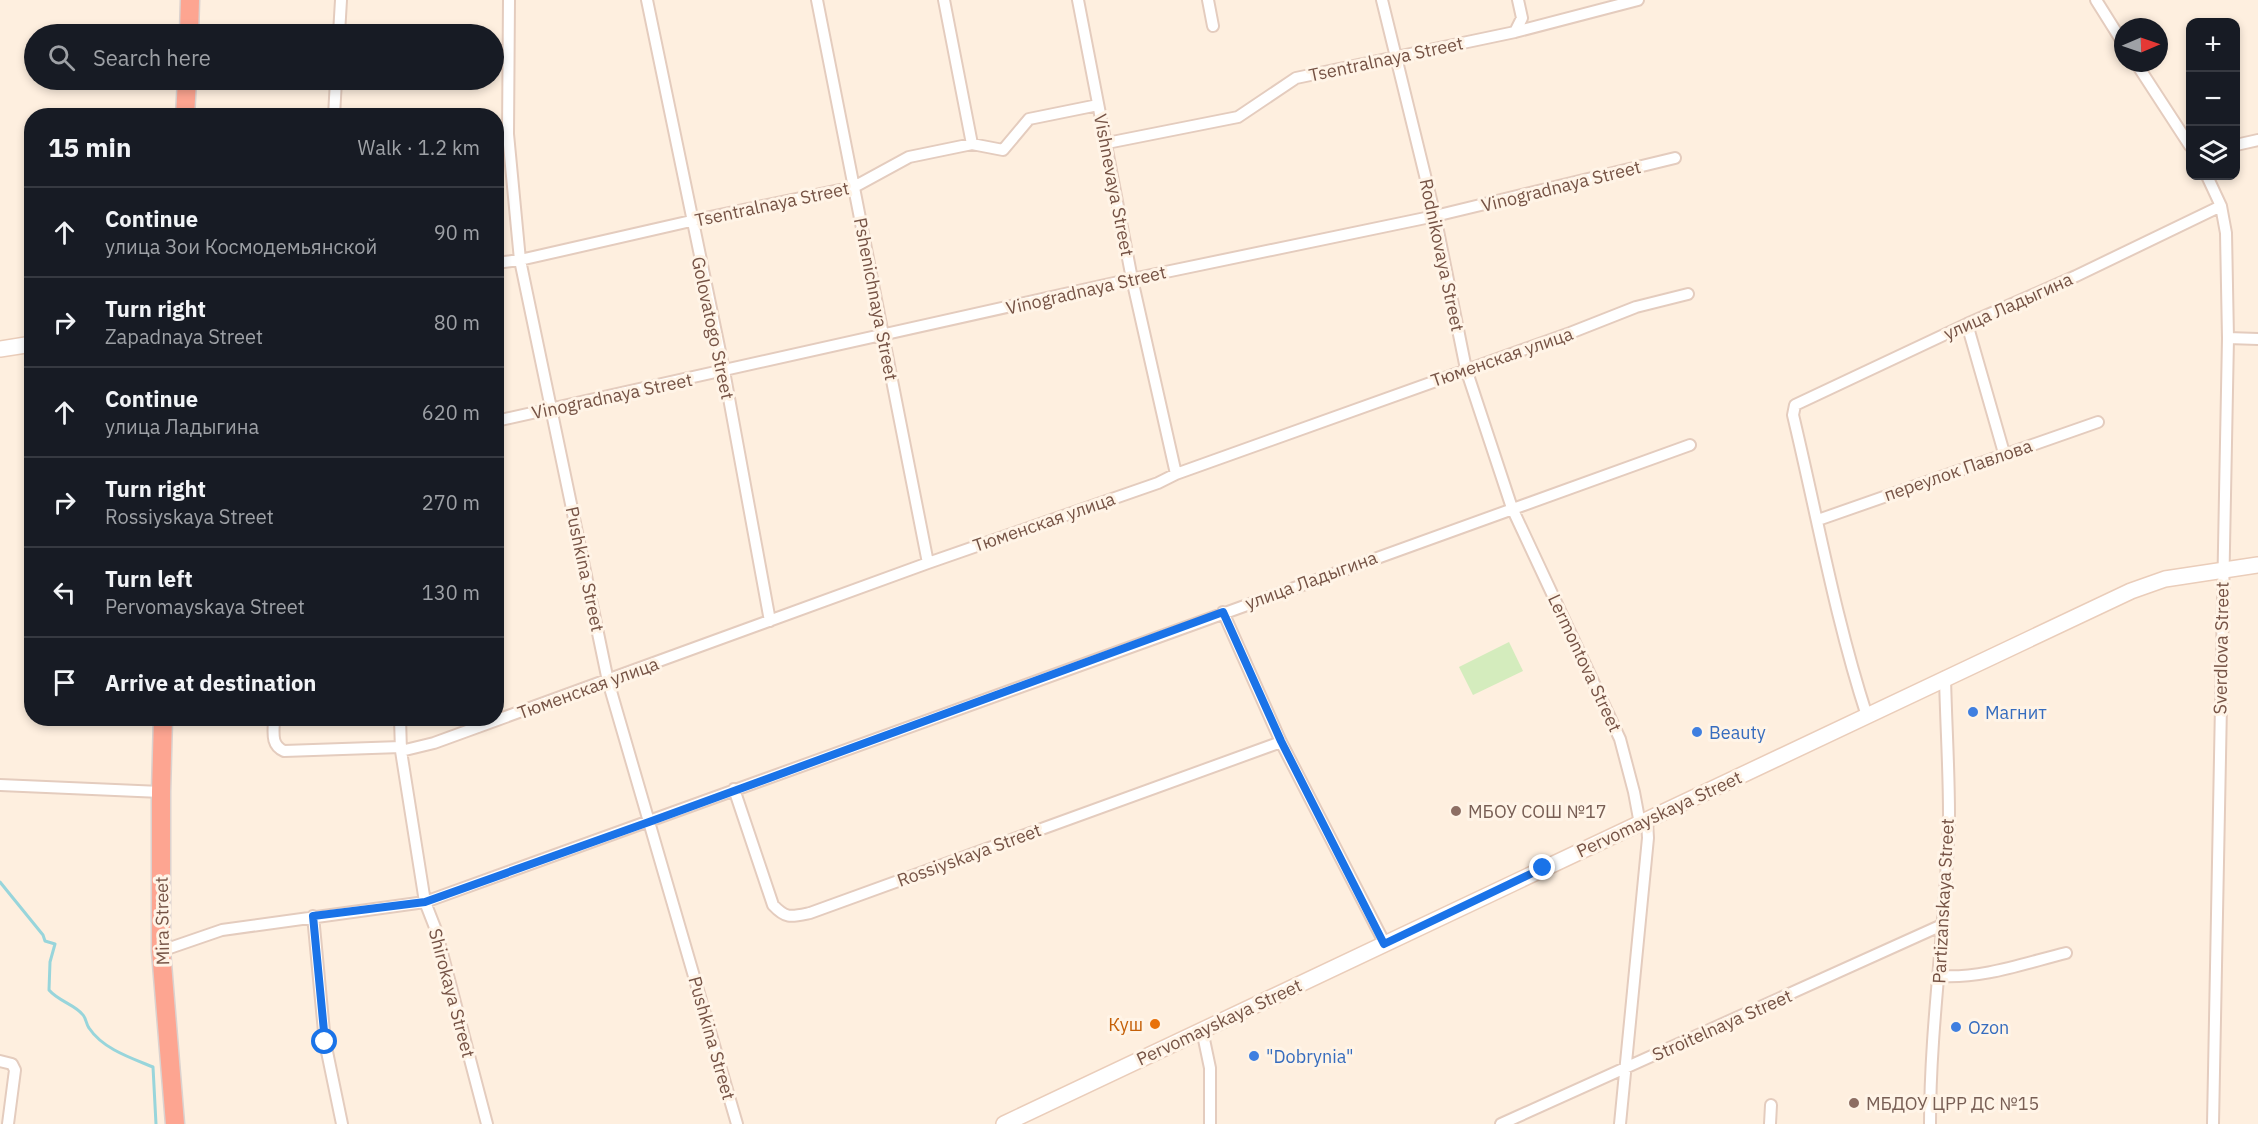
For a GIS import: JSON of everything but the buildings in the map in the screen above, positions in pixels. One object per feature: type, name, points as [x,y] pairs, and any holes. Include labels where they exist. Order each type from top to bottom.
[{"type":"highway","points":[[189,24],[190,0]]},
{"type":"highway","points":[[185,108],[186,90]]},
{"type":"highway","name":"Mira Street","points":[[163,726],[161,951],[175,1124]]},
{"type":"street","points":[[340,24],[341,0]]},
{"type":"street","name":"Pushkina Street","points":[[509,0],[508,134],[520,260],[608,681],[737,1124]]},
{"type":"street","name":"Golovatogo Street","points":[[646,0],[724,372],[770,621]]},
{"type":"street","name":"Pshenichnaya Street","points":[[817,0],[928,563]]},
{"type":"street","points":[[944,0],[972,144]]},
{"type":"street","name":"Vishnevaya Street","points":[[1078,0],[1132,279],[1176,474]]},
{"type":"street","points":[[1208,0],[1213,26]]},
{"type":"street","name":"Rodnikovaya Street","points":[[1382,0],[1435,216],[1466,369],[1512,508]]},
{"type":"street","points":[[1515,32],[1522,18],[1518,0]]},
{"type":"street","name":"Tsentralnaya Street","points":[[1107,143],[1238,117],[1296,78],[1515,32],[1638,0]]},
{"type":"street","points":[[2096,0],[2114,29]]},
{"type":"street","points":[[2142,72],[2186,140]]},
{"type":"street","points":[[334,108],[335,90]]},
{"type":"street","name":"Tsentralnaya Street","points":[[504,262],[691,220],[854,187],[909,157],[972,144],[1003,150],[1029,119],[1098,105]]},
{"type":"street","points":[[2240,143],[2258,140]]},
{"type":"street","name":"Vinogradnaya Street","points":[[504,419],[1132,279],[1435,216],[1675,158]]},
{"type":"street","name":"Sverdlova Street","points":[[2208,180],[2221,206],[2226,233],[2228,338],[2213,1124]]},
{"type":"street","name":"улица Ладыгина","points":[[1818,520],[1793,415],[1796,405],[2076,276],[2221,206]]},
{"type":"street","name":"Тюменская улица","points":[[504,718],[928,563],[1158,483],[1176,474],[1570,333],[1636,307],[1688,294]]},
{"type":"street","points":[[1968,324],[2004,453]]},
{"type":"street","points":[[2228,338],[2258,339]]},
{"type":"street","points":[[0,349],[24,346]]},
{"type":"street","name":"переулок Павлова","points":[[1818,520],[2098,422]]},
{"type":"street","name":"улица Ладыгина","points":[[161,951],[222,930],[425,902],[1690,445]]},
{"type":"street","name":"Lermontova Street","points":[[1512,508],[1620,739],[1648,838],[1620,1124]]},
{"type":"street","points":[[1818,520],[1828,573],[1867,716]]},
{"type":"street","name":"Pervomayskaya Street","points":[[1004,1124],[2131,591],[2165,579],[2258,565]]},
{"type":"street","points":[[1223,612],[1281,741],[1384,944]]},
{"type":"street","name":"Partizanskaya Street","points":[[1930,1124],[1930,1072],[1939,976],[1949,814],[1945,678]]},
{"type":"street","name":"Тюменская улица","points":[[274,726],[274,742],[278,748],[288,751],[401,749],[434,743],[482,726]]},
{"type":"street","name":"Shirokaya Street","points":[[400,726],[401,749],[425,902],[436,930],[487,1124]]},
{"type":"street","name":"Rossiyskaya Street","points":[[734,789],[773,904],[782,915],[793,917],[810,913],[1281,741]]},
{"type":"street","points":[[0,785],[161,792]]},
{"type":"street","points":[[313,916],[325,1042],[342,1124]]},
{"type":"street","name":"Stroitelnaya Street","points":[[1501,1124],[1942,925]]},
{"type":"street","points":[[1939,976],[1958,977],[2013,967],[2066,953]]},
{"type":"street","points":[[1202,1030],[1210,1068],[1210,1124]]},
{"type":"street","points":[[0,1060],[12,1064],[15,1070],[8,1124]]},
{"type":"street","points":[[1770,1105],[1770,1124]]},
{"type":"green space","points":[[1509,642],[1523,671],[1473,695],[1459,667]]},
{"type":"waterway","points":[[0,882],[43,935],[45,941],[55,944],[50,962],[49,990],[80,1012],[89,1028],[102,1042],[118,1052],[153,1067],[156,1124]]},
{"type":"place","name":"Магнит","points":[[1973,712]]},
{"type":"place","name":"Beauty","points":[[1697,732]]},
{"type":"place","name":"МБОУ СОШ №17","points":[[1456,811]]},
{"type":"place","name":"Куш","points":[[1155,1024]]},
{"type":"place","name":"Ozon","points":[[1956,1027]]},
{"type":"place","name":"\"Dobrynia\"","points":[[1254,1056]]},
{"type":"place","name":"МБДОУ ЦРР ДС №15","points":[[1854,1103]]},
{"type":"route","points":[[325,1042],[313,916],[425,902],[1223,612],[1281,741],[1384,944],[1543,868]]}]
